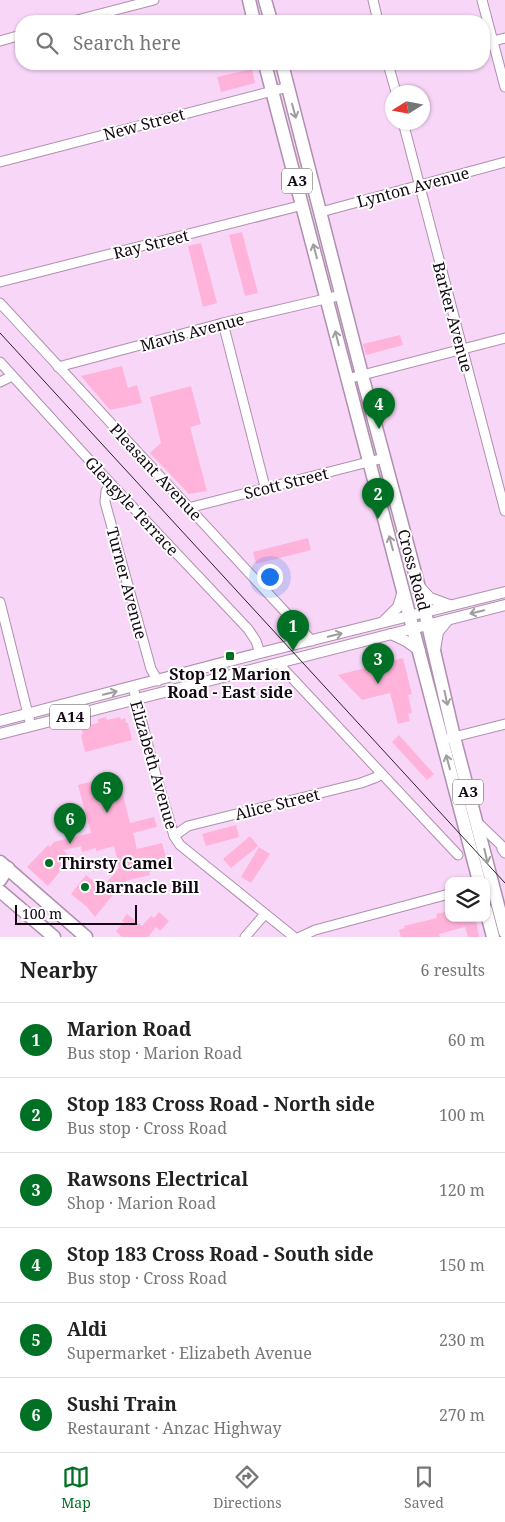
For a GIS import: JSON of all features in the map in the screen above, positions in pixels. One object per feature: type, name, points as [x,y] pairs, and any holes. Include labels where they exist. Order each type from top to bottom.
[{"type":"highway","points":[[249,0],[253,15]]},
{"type":"highway","points":[[265,0],[269,15]]},
{"type":"highway","name":"Cross Road","points":[[267,70],[420,652],[476,821],[505,932]]},
{"type":"highway","name":"Cross Road","points":[[284,70],[362,376],[429,625],[435,650],[448,739],[478,877]]},
{"type":"highway","points":[[0,880],[4,865],[86,937]]},
{"type":"highway","points":[[0,891],[54,937]]},
{"type":"highway","points":[[490,922],[494,937]]},
{"type":"main road","points":[[419,586],[430,598],[450,605]]},
{"type":"main road","points":[[383,622],[401,602],[404,590]]},
{"type":"main road","name":"A14","points":[[0,721],[260,653],[505,592]]},
{"type":"main road","name":"A14","points":[[0,734],[505,605]]},
{"type":"main road","points":[[435,650],[438,632],[448,620]]},
{"type":"main road","points":[[391,634],[406,641],[420,652]]},
{"type":"street","points":[[92,15],[126,4],[154,0]]},
{"type":"street","points":[[372,0],[376,15]]},
{"type":"street","points":[[482,0],[486,15]]},
{"type":"street","points":[[490,30],[505,87]]},
{"type":"street","points":[[0,40],[15,36]]},
{"type":"street","points":[[493,41],[505,38]]},
{"type":"street","points":[[390,70],[394,85]]},
{"type":"street","name":"New Street","points":[[0,162],[288,87]]},
{"type":"street","name":"Barker Avenue","points":[[405,130],[505,511]]},
{"type":"street","name":"Lynton Avenue","points":[[321,212],[505,162]]},
{"type":"street","name":"Ray Street","points":[[0,282],[303,205]]},
{"type":"street","name":"Mavis Avenue","points":[[58,367],[223,323],[342,295]]},
{"type":"street","name":"Pleasant Avenue","points":[[0,303],[312,641]]},
{"type":"street","points":[[223,323],[266,487]]},
{"type":"street","points":[[347,379],[505,338]]},
{"type":"street","name":"Glengyle Terrace","points":[[0,362],[112,485],[248,629],[256,641],[260,653]]},
{"type":"street","points":[[0,382],[12,376]]},
{"type":"street","name":"Scott Street","points":[[188,508],[384,458]]},
{"type":"street","name":"Turner Avenue","points":[[112,485],[106,491],[105,502],[151,669],[158,681]]},
{"type":"street","points":[[0,602],[32,726]]},
{"type":"street","points":[[278,663],[458,855]]},
{"type":"street","name":"Elizabeth Avenue","points":[[133,687],[174,836],[180,845],[294,937]]},
{"type":"street","points":[[448,739],[505,724]]},
{"type":"street","name":"Alice Street","points":[[174,836],[188,826],[361,783],[377,776],[380,772]]},
{"type":"street","points":[[476,821],[504,846]]},
{"type":"street","points":[[300,937],[315,930],[445,895]]},
{"type":"street","points":[[245,937],[265,914]]},
{"type":"building","points":[[252,70],[255,83],[221,92],[217,77]]},
{"type":"building","points":[[242,232],[258,293],[245,296],[229,235]]},
{"type":"building","points":[[201,243],[217,303],[203,307],[188,246]]},
{"type":"building","points":[[400,335],[403,345],[366,355],[363,344]]},
{"type":"building","points":[[122,366],[128,388],[137,385],[142,403],[110,410],[81,376]]},
{"type":"building","points":[[191,386],[201,424],[190,427],[207,491],[189,494],[150,453],[161,443],[150,397]]},
{"type":"building","points":[[308,538],[311,550],[256,564],[253,552]]},
{"type":"building","points":[[403,658],[412,694],[408,695],[412,713],[408,714],[410,721],[398,724],[390,693],[362,700],[338,675]]},
{"type":"building","points":[[106,717],[107,720],[120,717],[121,720],[125,718],[132,740],[85,752],[81,735],[83,734],[82,730],[86,729],[85,726],[98,723],[98,719]]},
{"type":"building","points":[[399,735],[434,774],[427,780],[392,742]]},
{"type":"building","points":[[118,775],[130,823],[154,817],[157,827],[133,833],[137,849],[162,843],[167,860],[165,861],[166,865],[162,866],[163,869],[149,872],[150,875],[125,881],[131,886],[122,896],[116,891],[95,917],[87,907],[71,894],[86,875],[102,888],[119,868],[114,846],[96,851],[96,848],[82,852],[81,846],[63,850],[71,858],[48,886],[27,867],[48,845],[50,847],[54,842],[91,833],[78,785]]},
{"type":"building","points":[[236,825],[239,837],[206,846],[202,834]]},
{"type":"building","points":[[250,836],[258,846],[231,868],[223,859]]},
{"type":"building","points":[[259,847],[270,854],[251,883],[241,877]]},
{"type":"building","points":[[159,912],[169,921],[160,931],[156,927],[148,937],[122,937],[116,931],[124,922],[122,921],[127,914],[142,926],[151,916],[154,918]]},
{"type":"building","points":[[445,912],[445,922],[476,922],[479,937],[468,937],[465,927],[439,934],[440,937],[401,937],[399,930],[405,928],[404,926],[437,918],[436,914]]},
{"type":"tram line","points":[[0,333],[505,883]]},
{"type":"place","name":"Stop 183 Cross Road - South side","points":[[379,429]]},
{"type":"place","name":"Stop 183 Cross Road - North side","points":[[378,519]]},
{"type":"place","name":"Marion Road","points":[[293,651]]},
{"type":"place","name":"Stop 12 Marion Road - East side","points":[[230,656]]},
{"type":"place","name":"Rawsons Electrical","points":[[378,684]]},
{"type":"place","name":"Aldi","points":[[107,813]]},
{"type":"place","name":"Sushi Train","points":[[70,844]]},
{"type":"place","name":"Thirsty Camel","points":[[49,863]]},
{"type":"place","name":"Barnacle Bill","points":[[85,887]]}]
